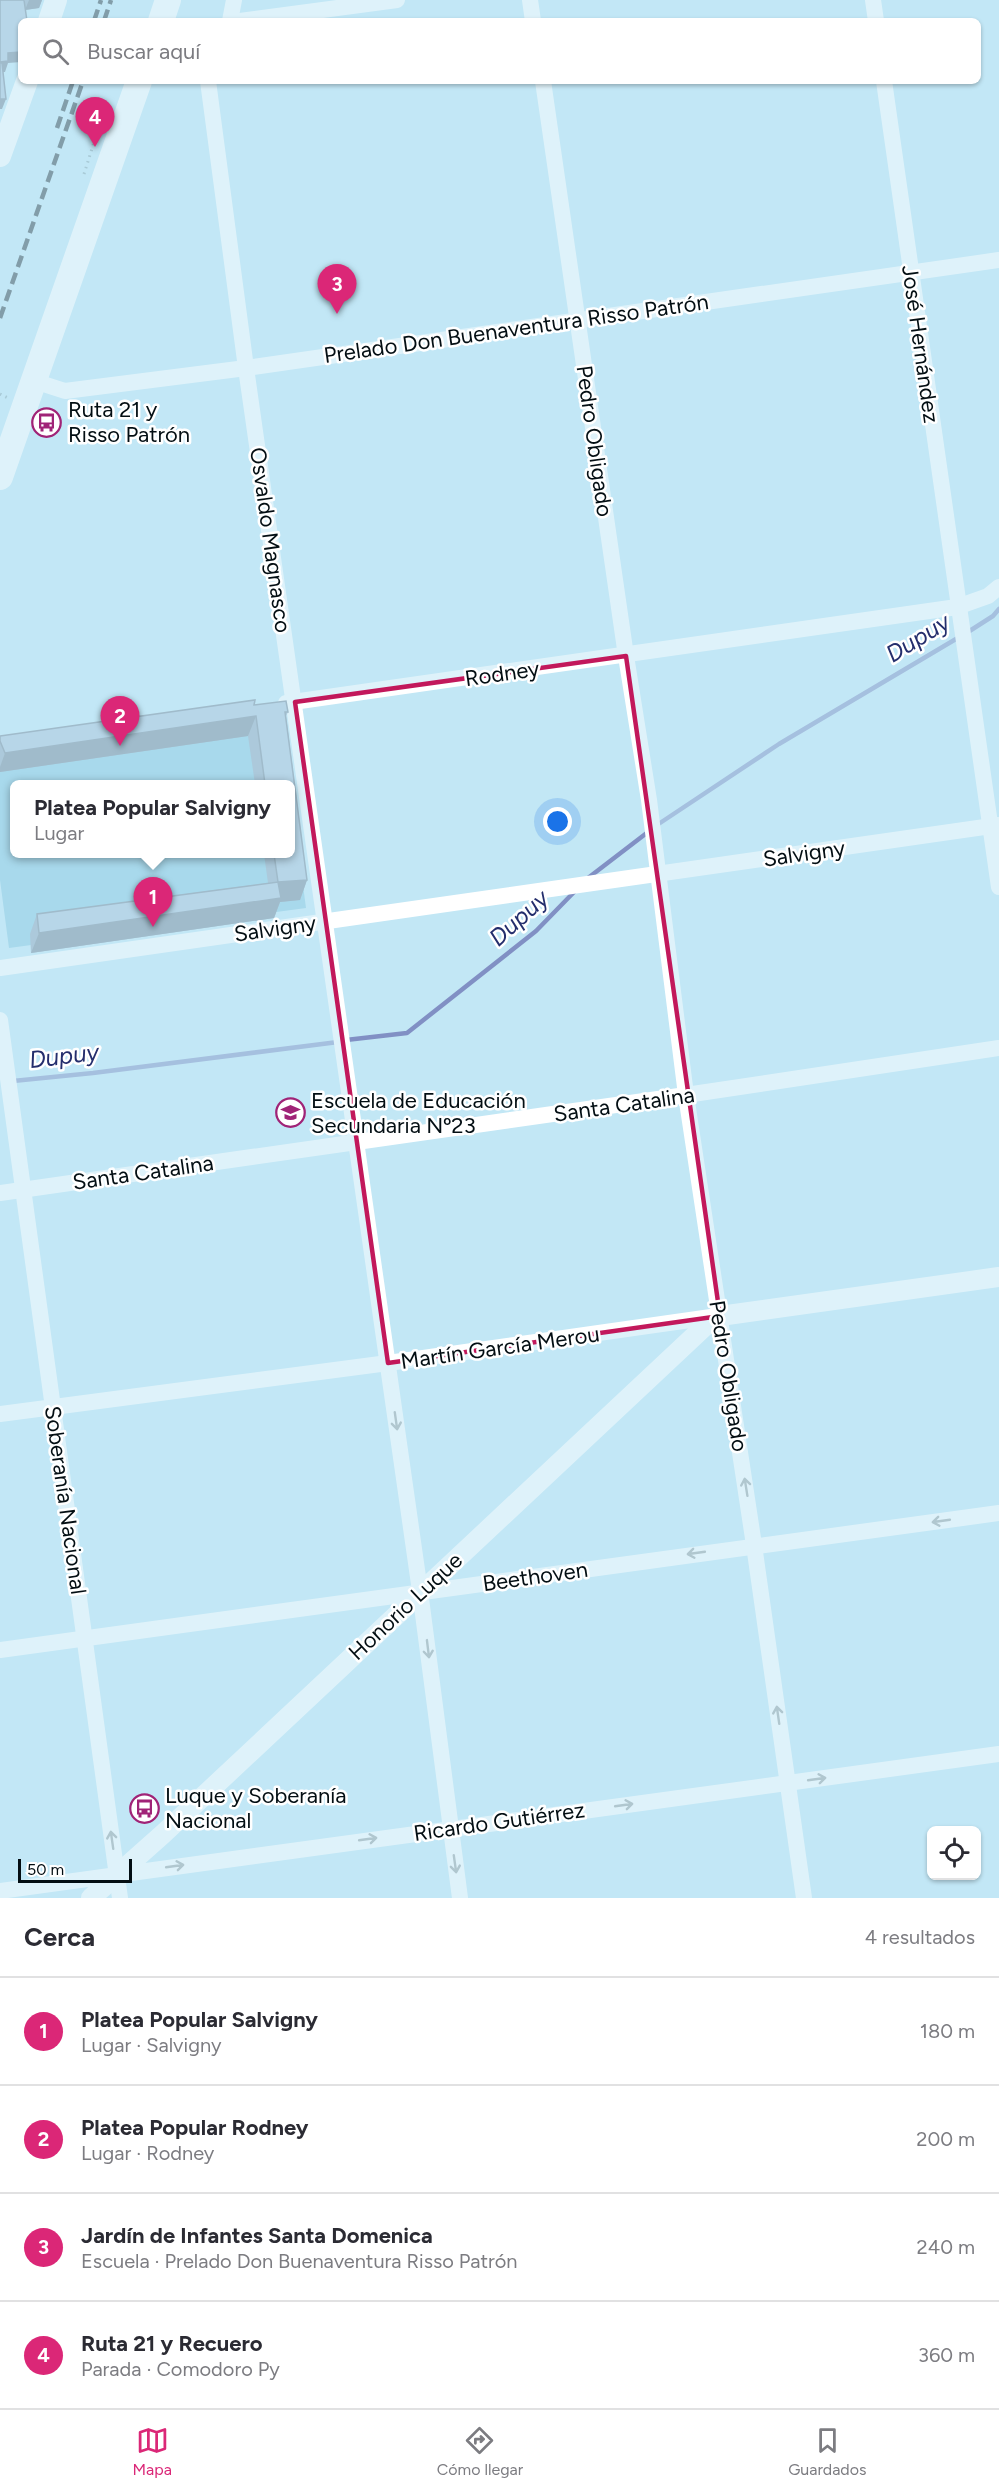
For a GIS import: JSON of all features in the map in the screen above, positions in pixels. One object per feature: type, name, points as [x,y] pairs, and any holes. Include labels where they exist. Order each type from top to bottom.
[{"type":"main road","points":[[50,18],[56,0]]},
{"type":"main road","points":[[162,18],[168,0]]},
{"type":"main road","points":[[0,156],[26,84]]},
{"type":"main road","points":[[0,477],[138,84]]},
{"type":"street","points":[[231,18],[234,0]]},
{"type":"street","points":[[262,18],[397,0]]},
{"type":"street","points":[[530,0],[533,18]]},
{"type":"street","points":[[873,0],[876,18]]},
{"type":"street","name":"Osvaldo Magnasco","points":[[208,84],[246,368],[357,1141]]},
{"type":"street","name":"Pedro Obligado","points":[[543,84],[649,800],[654,855],[686,1095],[754,1545],[804,1898]]},
{"type":"street","name":"José Hernández","points":[[884,84],[957,607],[995,826]]},
{"type":"street","name":"Prelado Don Buenaventura Risso Patrón","points":[[34,381],[65,391],[246,368],[578,318],[999,260]]},
{"type":"street","name":"Rodney","points":[[271,706],[957,607],[988,596],[999,587]]},
{"type":"street","points":[[995,826],[999,887]]},
{"type":"street","name":"Salvigny","points":[[0,969],[995,826]]},
{"type":"street","name":"Soberanía Nacional","points":[[0,1020],[120,1898]]},
{"type":"street","name":"Santa Catalina","points":[[0,1193],[999,1048]]},
{"type":"street","points":[[357,1141],[460,1898]]},
{"type":"street","name":"Martín García Merou","points":[[0,1414],[388,1363],[999,1277]]},
{"type":"street","name":"Honorio Luque","points":[[91,1898],[163,1834],[704,1327],[720,1316]]},
{"type":"street","name":"Beethoven","points":[[0,1650],[999,1513]]},
{"type":"street","name":"Ricardo Gutiérrez","points":[[0,1891],[999,1754]]},
{"type":"highlighted area","points":[[626,656],[720,1316],[388,1363],[295,702]]},
{"type":"shaded area","points":[[280,712],[289,780],[10,780],[10,858],[295,858],[295,824],[306,908],[9,948],[0,880],[0,750]]},
{"type":"building","points":[[0,0],[24,0],[27,18],[18,18],[18,52],[8,53],[8,61],[0,62]]},
{"type":"building","points":[[0,63],[2,63],[6,99],[0,99]]},
{"type":"building","points":[[255,700],[254,705],[286,701],[288,712],[285,712],[294,780],[264,780],[256,716],[5,753],[0,736]]},
{"type":"building","points":[[295,788],[307,880],[278,882],[275,858],[295,858]]},
{"type":"building","points":[[278,882],[281,898],[39,933],[37,914]]},
{"type":"waterway","name":"Dupuy","points":[[968,632],[993,616],[999,609]]},
{"type":"waterway","name":"Dupuy","points":[[657,825],[779,744],[961,636]]},
{"type":"waterway","name":"Dupuy","points":[[588,878],[648,832]]},
{"type":"waterway","name":"Dupuy","points":[[346,1040],[407,1033],[536,931],[576,890]]},
{"type":"waterway","name":"Dupuy","points":[[13,1081],[338,1042]]},
{"type":"railway","points":[[95,18],[101,0]]},
{"type":"railway","points":[[105,18],[111,0]]},
{"type":"railway","points":[[57,128],[72,84]]},
{"type":"railway","points":[[0,318],[82,84]]},
{"type":"place","name":"Ruta 21 y Recuero","points":[[95,147]]},
{"type":"place","name":"Jardín de Infantes Santa Domenica","points":[[337,314]]},
{"type":"place","name":"Ruta 21 y Risso Patrón","points":[[47,422]]},
{"type":"place","name":"Platea Popular Rodney","points":[[120,746]]},
{"type":"place","name":"Platea Popular Salvigny","points":[[153,927]]},
{"type":"place","name":"Escuela de Educación Secundaria Nº23","points":[[290,1113]]},
{"type":"place","name":"Luque y Soberanía Nacional","points":[[144,1808]]}]
